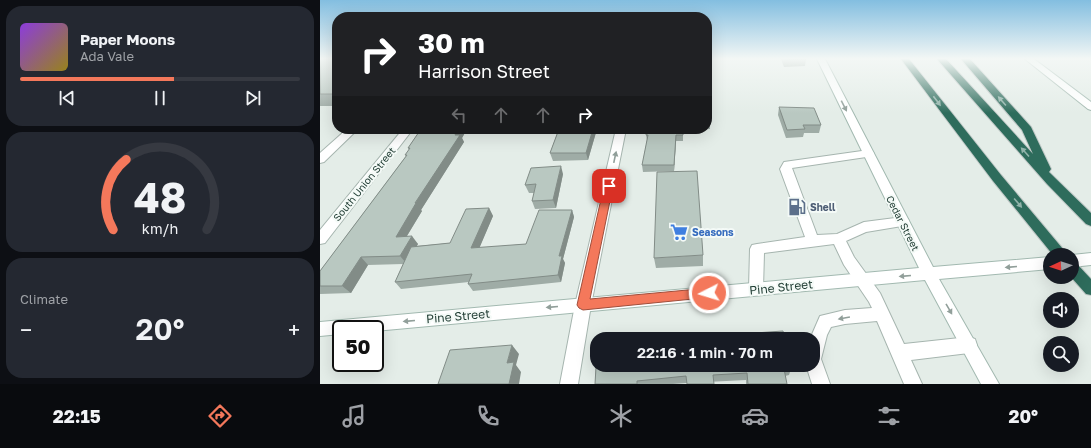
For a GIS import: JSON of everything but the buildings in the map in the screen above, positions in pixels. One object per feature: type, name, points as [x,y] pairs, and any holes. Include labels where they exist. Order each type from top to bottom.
[{"type":"highway","points":[[919,77],[988,166],[1055,248]]},
{"type":"highway","points":[[957,77],[1051,181],[1091,221]]},
{"type":"highway","points":[[981,77],[1027,129],[1051,181]]},
{"type":"highway","points":[[1079,276],[1091,289]]},
{"type":"street","name":"Cedar Street","points":[[830,77],[929,274],[990,384]]},
{"type":"street","points":[[1052,77],[1091,107]]},
{"type":"street","points":[[320,159],[348,134]]},
{"type":"street","name":"South Union Street","points":[[320,239],[404,134]]},
{"type":"street","points":[[570,384],[583,305],[621,134]]},
{"type":"street","points":[[813,240],[786,169],[788,165],[869,154]]},
{"type":"street","points":[[756,289],[757,249],[813,240],[838,238],[864,227],[903,222]]},
{"type":"street","points":[[838,238],[849,261],[863,279],[882,314],[913,384]]},
{"type":"street","points":[[1079,260],[1091,259]]},
{"type":"street","name":"Pine Street","points":[[320,329],[1043,264]]},
{"type":"street","points":[[821,384],[814,359],[819,334],[826,321],[845,317],[882,314]]},
{"type":"street","points":[[900,353],[969,346]]},
{"type":"place","name":"Shell","points":[[797,207]]},
{"type":"place","name":"Seasons","points":[[679,232]]},
{"type":"route","points":[[609,186],[583,305],[709,293]]}]
